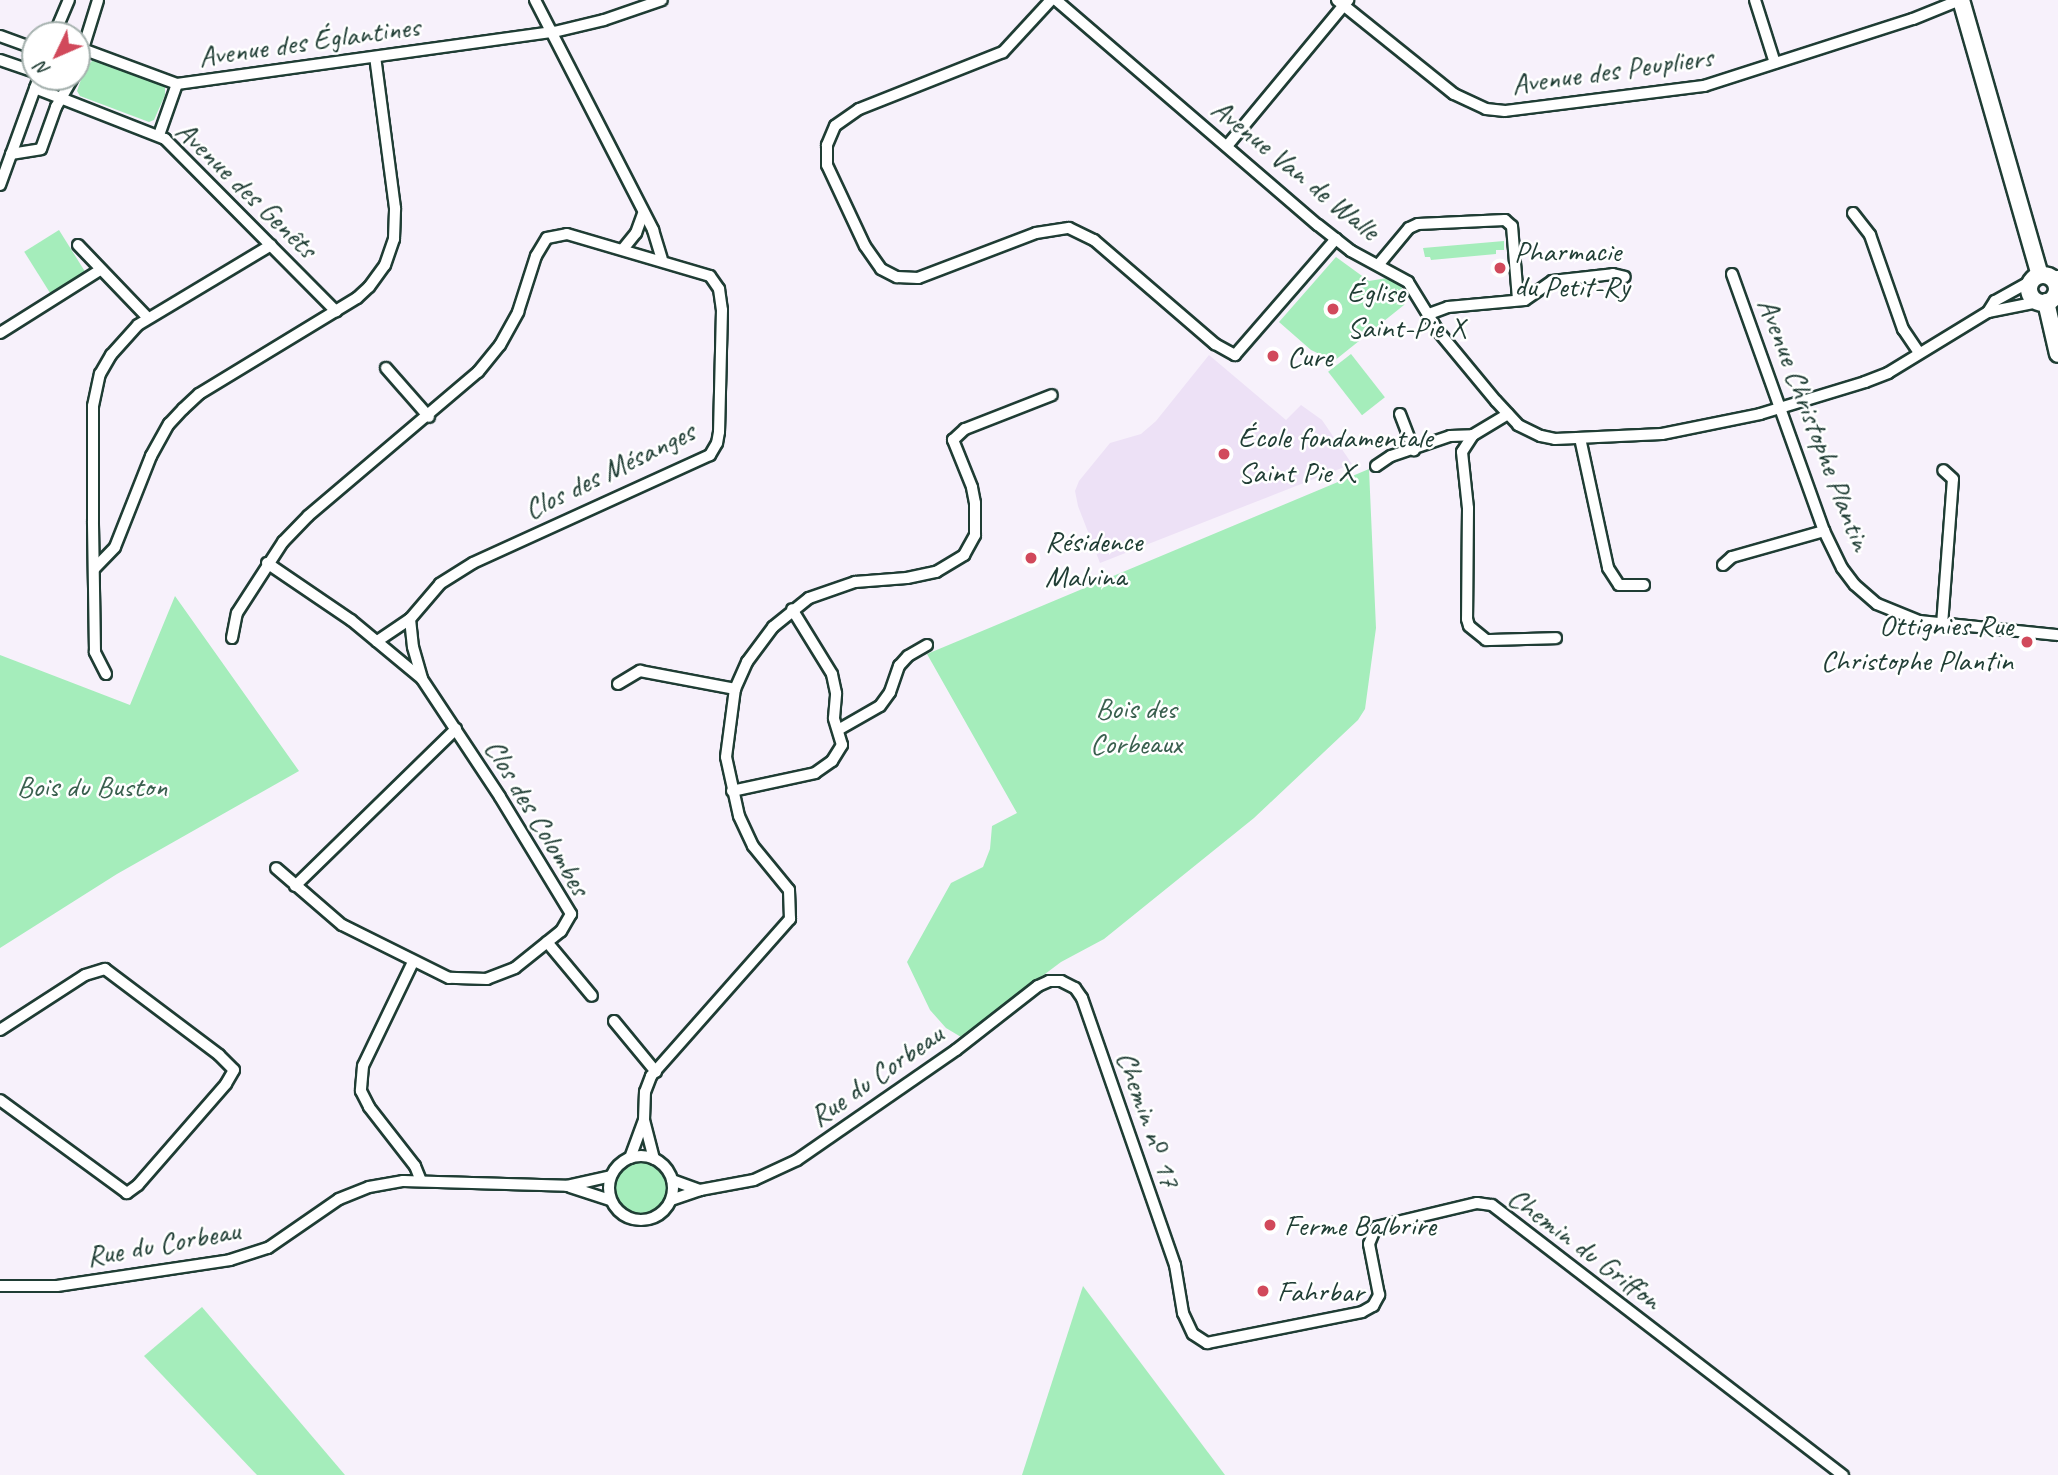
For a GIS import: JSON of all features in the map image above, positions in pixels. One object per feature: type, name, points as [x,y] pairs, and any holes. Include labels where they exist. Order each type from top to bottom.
[{"type":"main road","points":[[1960,0],[2045,277],[2056,284],[2050,298],[2058,354]]},
{"type":"main road","points":[[2045,277],[2030,293],[2050,298]]},
{"type":"street","points":[[60,21],[69,0]]},
{"type":"street","points":[[89,21],[97,0]]},
{"type":"street","points":[[535,0],[554,32],[643,214],[659,241],[662,259]]},
{"type":"street","points":[[1051,0],[1003,52],[859,109],[841,119],[827,145],[827,165],[871,257],[892,275],[918,278],[1036,233],[1069,228],[1094,240],[1215,344],[1235,355],[1336,239]]},
{"type":"street","name":"Avenue Van de Walle","points":[[1056,0],[1336,239],[1408,282],[1451,348],[1518,425],[1541,436],[1555,439],[1672,432],[1760,414],[1865,382],[1988,312],[2050,298]]},
{"type":"street","points":[[1755,0],[1775,63]]},
{"type":"street","name":"Avenue des Peupliers","points":[[1343,2],[1454,94],[1496,111],[1704,86],[1913,19],[1960,0]]},
{"type":"street","name":"Avenue des Églantines","points":[[91,52],[177,84],[554,32],[604,20],[658,1]]},
{"type":"street","points":[[1227,146],[1343,2]]},
{"type":"street","points":[[0,36],[21,44]]},
{"type":"street","points":[[94,569],[115,547],[151,456],[170,424],[183,409],[199,394],[337,311],[369,288],[385,265],[394,239],[395,208],[375,57]]},
{"type":"street","points":[[0,60],[21,67]]},
{"type":"street","points":[[159,135],[177,84]]},
{"type":"street","points":[[0,185],[34,91]]},
{"type":"street","name":"Avenue des Genêts","points":[[49,91],[60,99],[159,135],[337,311]]},
{"type":"street","points":[[11,154],[41,149],[65,91]]},
{"type":"street","points":[[1853,213],[1870,234],[1903,329],[1919,353]]},
{"type":"street","points":[[623,249],[636,233],[643,214]]},
{"type":"street","points":[[1379,264],[1409,228],[1418,224],[1505,220],[1512,226],[1518,299]]},
{"type":"street","name":"Clos des Mésanges","points":[[232,638],[237,613],[267,563],[309,516],[429,417],[478,372],[500,345],[518,312],[536,256],[547,238],[567,234],[704,272],[719,289],[722,310],[718,443],[714,451],[693,464],[472,563],[440,584],[410,619],[377,641]]},
{"type":"street","points":[[78,244],[148,318]]},
{"type":"street","points":[[106,674],[95,652],[94,396],[111,355],[148,318],[252,260],[271,245]]},
{"type":"street","points":[[0,333],[100,270]]},
{"type":"street","points":[[1429,314],[1448,307],[1527,299],[1552,281],[1613,274],[1625,277]]},
{"type":"street","name":"Avenue Christophe Plantin","points":[[1732,274],[1824,531],[1842,568],[1869,598],[1889,610],[1919,621],[2058,635]]},
{"type":"street","name":"Avenue Van de Walle","points":[[1988,312],[1995,301],[2045,277]]},
{"type":"street","points":[[386,368],[429,417]]},
{"type":"street","points":[[644,1120],[631,1158],[654,1159],[644,1120],[645,1092],[656,1072],[790,919],[789,890],[753,846],[739,816],[726,757],[735,689],[760,641],[792,609],[817,594],[840,586],[907,578],[950,565],[964,555],[973,540],[976,519],[972,488],[953,440],[965,429],[1052,395]]},
{"type":"street","points":[[1400,414],[1414,450]]},
{"type":"street","points":[[1508,414],[1473,435],[1462,452],[1468,508],[1466,611],[1469,626],[1486,640],[1496,642],[1556,638]]},
{"type":"street","points":[[1376,466],[1391,456],[1450,436],[1473,435]]},
{"type":"street","points":[[1580,438],[1608,568],[1619,585],[1644,585]]},
{"type":"street","points":[[1942,625],[1953,479],[1943,470]]},
{"type":"street","points":[[1723,565],[1732,557],[1824,531]]},
{"type":"street","points":[[267,563],[377,641],[422,679]]},
{"type":"street","points":[[732,791],[804,776],[821,769],[839,750],[834,718],[836,689],[832,674],[792,609]]},
{"type":"street","points":[[410,619],[413,647],[422,679]]},
{"type":"street","points":[[838,730],[880,706],[890,692],[900,666],[908,656],[927,645]]},
{"type":"street","points":[[618,684],[640,671],[735,689]]},
{"type":"street","name":"Clos des Colombes","points":[[276,867],[342,925],[449,978],[487,979],[515,968],[567,924],[571,914],[569,908],[422,679]]},
{"type":"street","name":"Clos des Colombes","points":[[295,886],[456,729]]},
{"type":"street","points":[[547,942],[592,996]]},
{"type":"street","points":[[413,962],[363,1066],[361,1091],[369,1107],[415,1166],[421,1181]]},
{"type":"street","points":[[0,1030],[85,975],[105,968],[209,1047],[234,1070],[138,1185],[127,1194],[0,1100]]},
{"type":"street","name":"Rue du Corbeau","points":[[567,1186],[610,1200],[627,1218],[639,1221],[662,1213],[671,1200],[700,1190],[744,1183],[779,1170],[957,1050],[1038,986],[1049,981],[1069,984]]},
{"type":"street","name":"Chemin nᵒ 17","points":[[1069,984],[1084,1004],[1176,1274]]},
{"type":"street","points":[[614,1021],[656,1072]]},
{"type":"street","name":"Rue du Corbeau","points":[[0,1286],[57,1286],[230,1260],[268,1248],[355,1191],[403,1181],[567,1186],[611,1176],[618,1165],[631,1158]]},
{"type":"street","name":"Rue du Corbeau","points":[[654,1159],[662,1164],[672,1180],[700,1190]]},
{"type":"street","points":[[610,1200],[611,1176]]},
{"type":"street","points":[[671,1200],[672,1180]]},
{"type":"street","name":"Chemin du Griffon","points":[[1176,1274],[1183,1313],[1193,1334],[1207,1343],[1336,1318],[1363,1312],[1373,1306],[1379,1295],[1369,1244],[1376,1227],[1476,1203],[1492,1205],[1843,1475]]},
{"type":"shaded area","name":"École fondamentale Saint Pie X","points":[[1209,355],[1286,420],[1301,405],[1322,420],[1352,464],[1100,563],[1078,506],[1075,491],[1079,481],[1110,443],[1141,434],[1156,421]]},
{"type":"green space","points":[[94,59],[165,86],[165,95],[154,120],[149,122],[80,96],[77,91],[91,91],[91,62]]},
{"type":"green space","points":[[59,230],[85,272],[50,293],[24,252]]},
{"type":"green space","points":[[1504,241],[1504,250],[1496,250],[1496,254],[1431,260],[1430,257],[1425,257],[1423,248]]},
{"type":"green space","points":[[1336,257],[1369,281],[1387,278],[1399,284],[1408,297],[1404,305],[1334,361],[1311,350],[1279,322]]},
{"type":"green space","points":[[1351,354],[1385,397],[1362,415],[1328,372]]},
{"type":"green space","name":"Bois des Corbeaux","points":[[1369,469],[1376,628],[1365,709],[1358,720],[1254,818],[1104,939],[1061,962],[961,1037],[946,1028],[930,1010],[907,962],[951,883],[983,867],[990,849],[992,826],[1017,813],[927,654]]},
{"type":"green space","name":"Bois du Buston","points":[[175,596],[299,771],[117,874],[0,948],[0,655],[130,705]]},
{"type":"green space","points":[[641,1162],[651,1164],[659,1170],[665,1178],[665,1198],[659,1206],[651,1212],[641,1214],[631,1212],[623,1206],[617,1198],[615,1188],[617,1178],[623,1170],[631,1164]]},
{"type":"green space","points":[[1083,1286],[1225,1475],[1022,1475]]},
{"type":"green space","points":[[202,1307],[345,1475],[257,1475],[144,1356]]},
{"type":"place","name":"Pharmacie du Petit-Ry","points":[[1500,268]]},
{"type":"place","name":"Église Saint-Pie X","points":[[1333,309]]},
{"type":"place","name":"Cure","points":[[1273,356]]},
{"type":"place","name":"École fondamentale Saint Pie X","points":[[1224,454]]},
{"type":"place","name":"Résidence Malvina","points":[[1031,558]]},
{"type":"place","name":"Ottignies Rue Christophe Plantin","points":[[2027,642]]},
{"type":"place","name":"Ferme Balbrire","points":[[1270,1225]]},
{"type":"place","name":"Fahrbar","points":[[1263,1291]]}]
